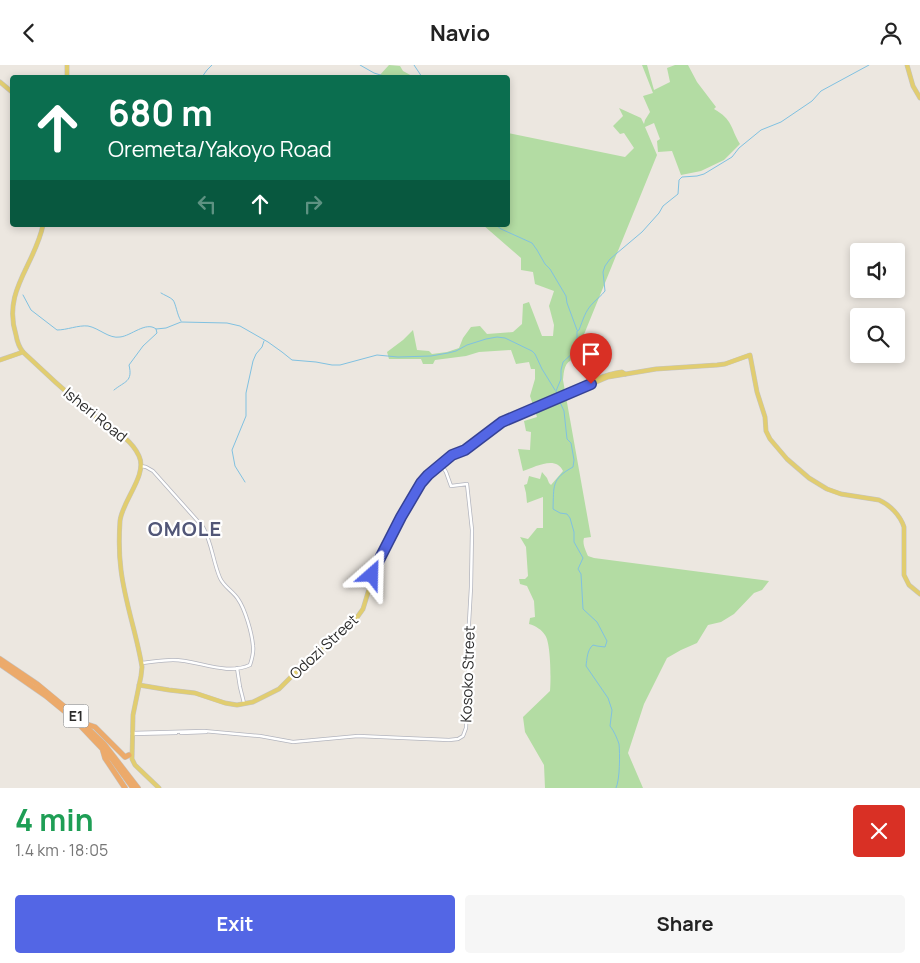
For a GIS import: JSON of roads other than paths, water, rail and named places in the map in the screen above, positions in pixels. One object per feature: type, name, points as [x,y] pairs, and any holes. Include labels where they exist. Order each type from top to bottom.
[{"type":"highway","name":"E1","points":[[0,659],[37,683],[81,721],[104,744],[138,788]]},
{"type":"highway","name":"E1","points":[[0,664],[46,696],[74,719],[112,759],[132,788]]},
{"type":"highway","points":[[81,721],[95,727],[123,755],[126,757],[129,755]]},
{"type":"highway","points":[[102,749],[105,759],[125,788]]},
{"type":"main road","points":[[907,65],[913,86],[920,99]]},
{"type":"main road","points":[[0,81],[10,89]]},
{"type":"main road","name":"Isheri Road","points":[[42,227],[39,239],[18,285],[13,302],[13,325],[21,352],[78,405],[119,435],[137,455],[140,465]]},
{"type":"main road","points":[[10,357],[21,352]]},
{"type":"main road","points":[[0,359],[21,352]]},
{"type":"main road","name":"Isheri Road","points":[[21,352],[90,412],[123,437],[140,457],[140,465]]},
{"type":"main road","points":[[0,359],[21,355],[26,358]]},
{"type":"main road","points":[[602,378],[656,369],[725,364],[750,355],[768,436],[787,459],[808,478],[820,485],[842,494],[879,500],[890,507],[901,520],[904,527],[904,575],[909,585],[920,594]]},
{"type":"main road","points":[[602,378],[613,373],[622,372],[625,375]]},
{"type":"main road","name":"Odozi Street","points":[[139,685],[195,693],[233,705],[253,702],[279,689],[302,666],[353,623],[358,616],[366,600],[376,566],[399,521],[425,478],[452,455],[493,425],[602,378]]},
{"type":"main road","points":[[140,465],[137,479],[124,505],[120,519],[120,565],[122,585],[142,672],[134,709],[132,761],[157,788]]},
{"type":"main road","points":[[126,599],[140,669],[131,715],[129,755],[133,766],[157,788]]},
{"type":"street","name":"Kosoko Street","points":[[132,734],[207,732],[265,736],[293,742],[358,736],[449,740],[458,739],[463,736],[466,728],[468,688],[472,556],[471,513],[468,484],[451,486],[441,464]]},
{"type":"street","points":[[140,465],[153,471],[203,527],[208,537],[219,575],[242,607],[254,649],[250,665],[237,668],[221,668],[174,659],[141,663]]},
{"type":"street","points":[[237,668],[244,704]]},
{"type":"waterway","points":[[203,75],[212,65]]},
{"type":"waterway","points":[[360,65],[380,75]]},
{"type":"waterway","points":[[414,65],[421,75]]},
{"type":"waterway","points":[[558,396],[556,391],[561,379],[563,362],[575,351],[577,331],[588,309],[605,291],[603,272],[605,266],[610,259],[642,232],[663,206],[678,194],[679,180],[682,177],[704,174],[732,157],[739,148],[761,130],[781,122],[812,101],[821,91],[869,65]]},
{"type":"waterway","points":[[498,227],[532,243],[566,296],[577,330]]},
{"type":"waterway","points":[[161,293],[173,300],[181,321]]},
{"type":"waterway","points":[[23,295],[31,310],[57,330],[88,326],[116,337],[124,336],[143,328],[166,328],[181,322],[227,323],[240,326],[268,342],[292,360],[332,365],[340,365],[377,355],[398,357],[431,356],[456,351],[486,339],[505,338],[535,354],[555,390]]},
{"type":"waterway","points":[[114,390],[127,381],[130,375],[129,365],[143,346],[157,333],[156,329]]},
{"type":"waterway","points":[[245,482],[235,466],[232,450],[246,416],[246,393],[253,361],[264,341]]},
{"type":"waterway","points":[[559,400],[564,411],[567,439],[571,443],[574,460],[573,467],[557,479],[553,494],[553,509],[567,514],[570,518],[574,532],[574,542],[583,558],[578,569],[581,574],[583,609],[597,622],[607,641],[605,647],[593,645],[591,647],[586,666],[608,698],[612,710],[610,726],[619,744],[620,760],[616,788]]},
{"type":"district","name":"OMOLE","points":[[185,529]]}]
